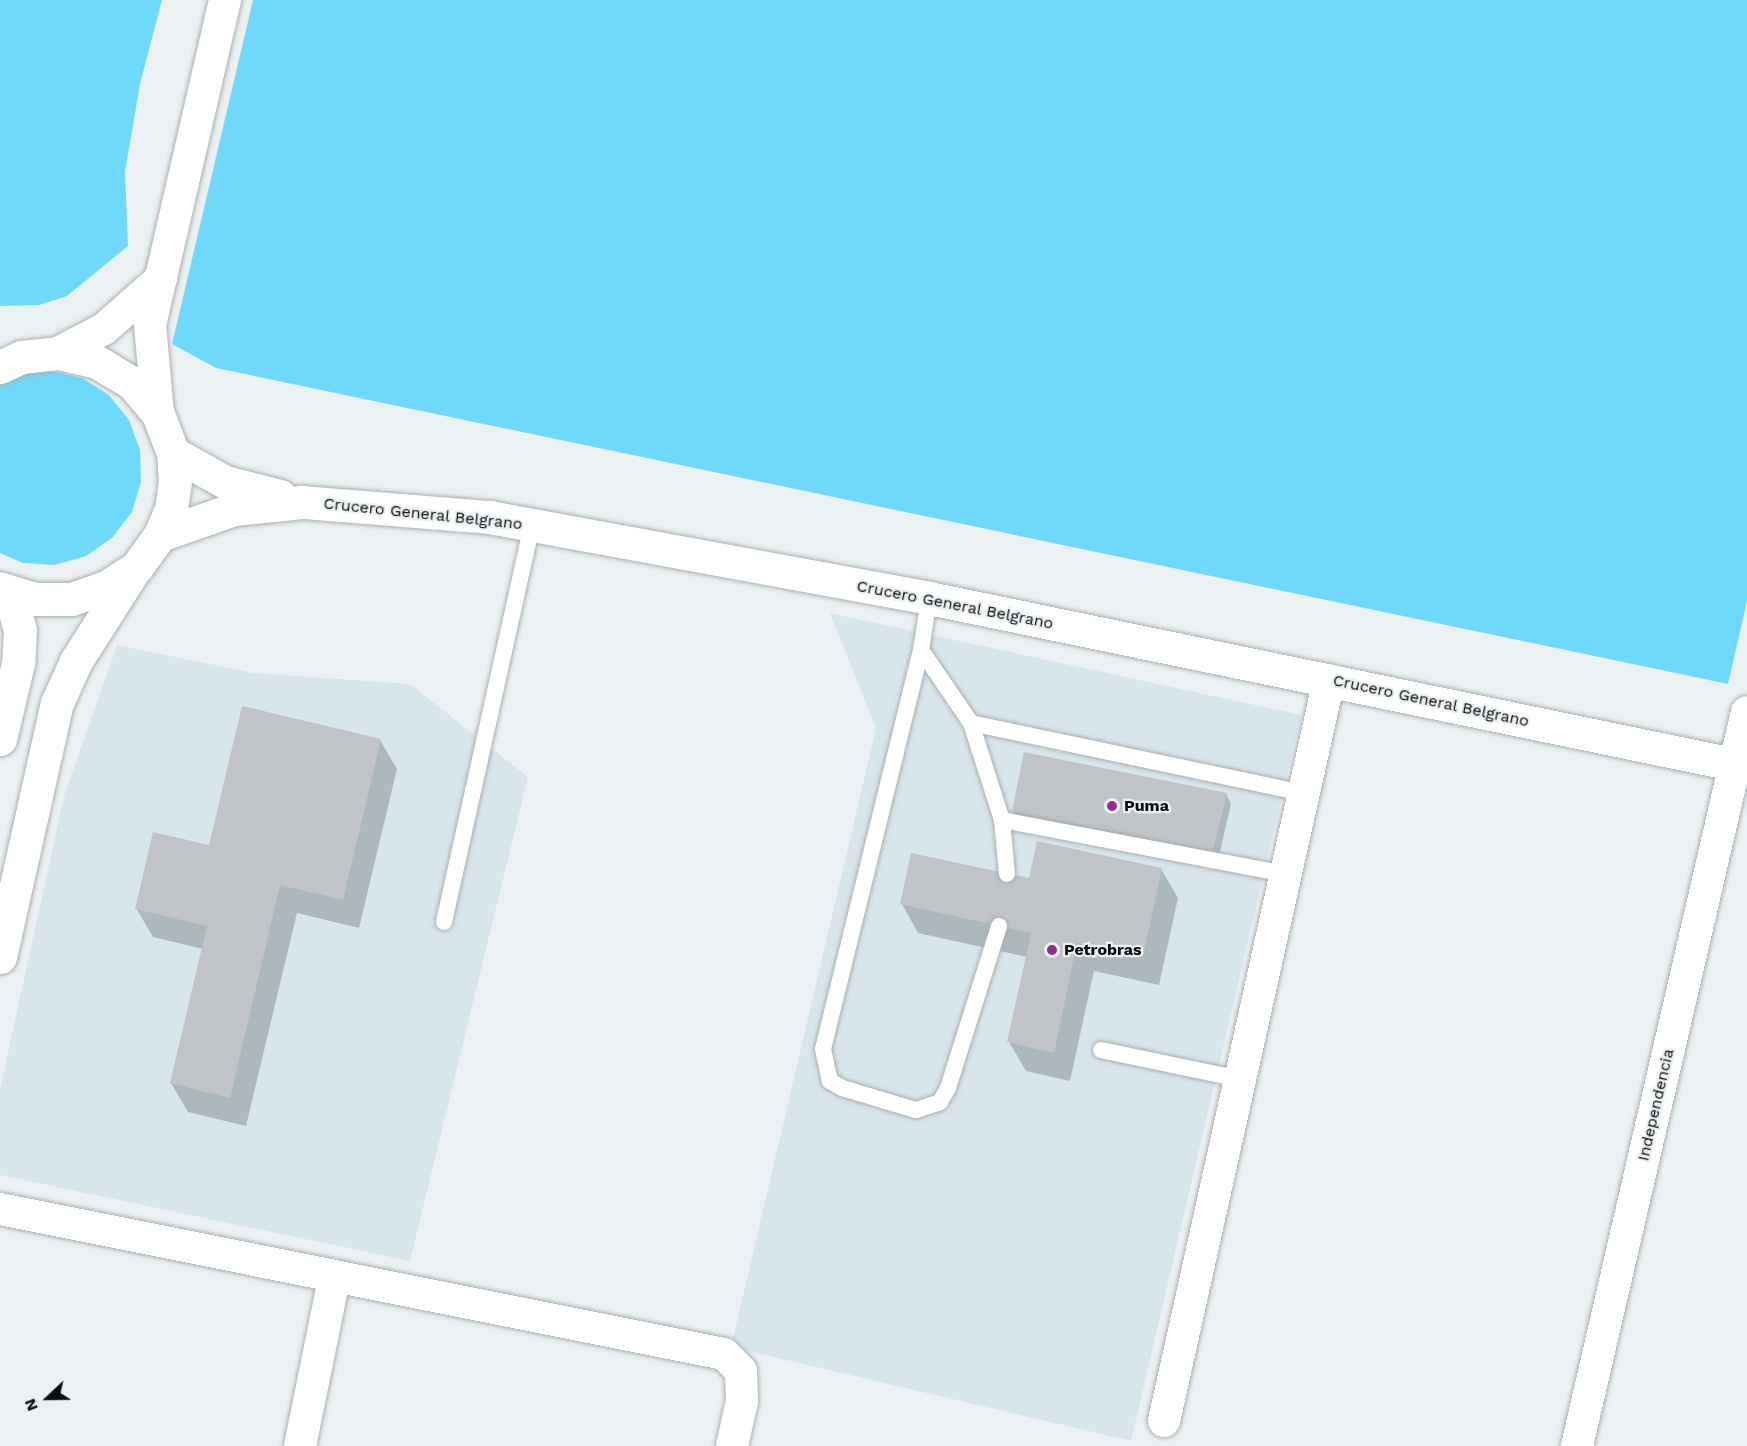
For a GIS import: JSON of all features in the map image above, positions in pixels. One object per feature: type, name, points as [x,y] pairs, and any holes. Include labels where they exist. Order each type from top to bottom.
[{"type":"main road","points":[[0,957],[57,703],[76,661],[160,536],[171,509],[175,481],[173,453],[158,414],[132,383],[97,362],[58,353],[7,358]]},
{"type":"main road","points":[[173,453],[225,482],[302,502]]},
{"type":"main road","name":"Crucero General Belgrano","points":[[160,536],[234,509],[302,502],[489,517],[929,598],[1741,765]]},
{"type":"main road","points":[[0,589],[34,599],[71,599],[106,587],[137,567]]},
{"type":"main road","points":[[0,589],[14,609],[20,630],[18,663],[0,739]]},
{"type":"street","points":[[158,414],[150,326],[225,0]]},
{"type":"street","points":[[58,353],[104,329],[161,279]]},
{"type":"street","points":[[1164,1421],[1329,680]]},
{"type":"street","name":"Independencia","points":[[1577,1446],[1741,765],[1747,712]]},
{"type":"street","points":[[0,1209],[334,1278],[724,1354],[741,1371],[742,1401],[732,1446]]},
{"type":"street","points":[[300,1446],[334,1278]]},
{"type":"lane","points":[[444,922],[532,525]]},
{"type":"lane","points":[[929,598],[921,650],[823,1049],[830,1081],[842,1088],[916,1110],[940,1102],[948,1088],[999,926]]},
{"type":"lane","points":[[921,650],[971,723],[1002,820],[1007,874]]},
{"type":"lane","points":[[971,723],[1304,793]]},
{"type":"lane","points":[[1002,820],[1286,874]]},
{"type":"lane","points":[[1101,1050],[1240,1079]]},
{"type":"shaded area","points":[[0,0],[162,0],[140,84],[125,172],[128,246],[67,296],[39,305],[0,306]]},
{"type":"shaded area","points":[[253,0],[1747,0],[1747,601],[1728,684],[216,368],[172,344]]},
{"type":"shaded area","points":[[51,371],[82,378],[109,395],[129,420],[140,450],[141,482],[132,512],[112,538],[86,556],[55,565],[23,563],[0,553],[0,383],[20,375]]},
{"type":"shaded area","points":[[830,613],[1301,715],[1131,1441],[731,1347],[876,728]]},
{"type":"shaded area","points":[[117,645],[254,673],[410,684],[528,777],[410,1261],[0,1175],[0,1089],[64,796]]},
{"type":"building","points":[[242,706],[381,739],[343,900],[280,885],[230,1098],[170,1083],[207,926],[135,909],[153,832],[209,845]]},
{"type":"building","points":[[1024,752],[1227,793],[1213,851],[1012,811]]},
{"type":"building","name":"Petrobras","points":[[1037,841],[1162,868],[1143,957],[1077,943],[1054,1053],[1007,1042],[1031,933],[900,904],[911,853],[1029,878]]},
{"type":"place","name":"Puma","points":[[1112,806]]},
{"type":"place","name":"Petrobras","points":[[1052,950]]}]
